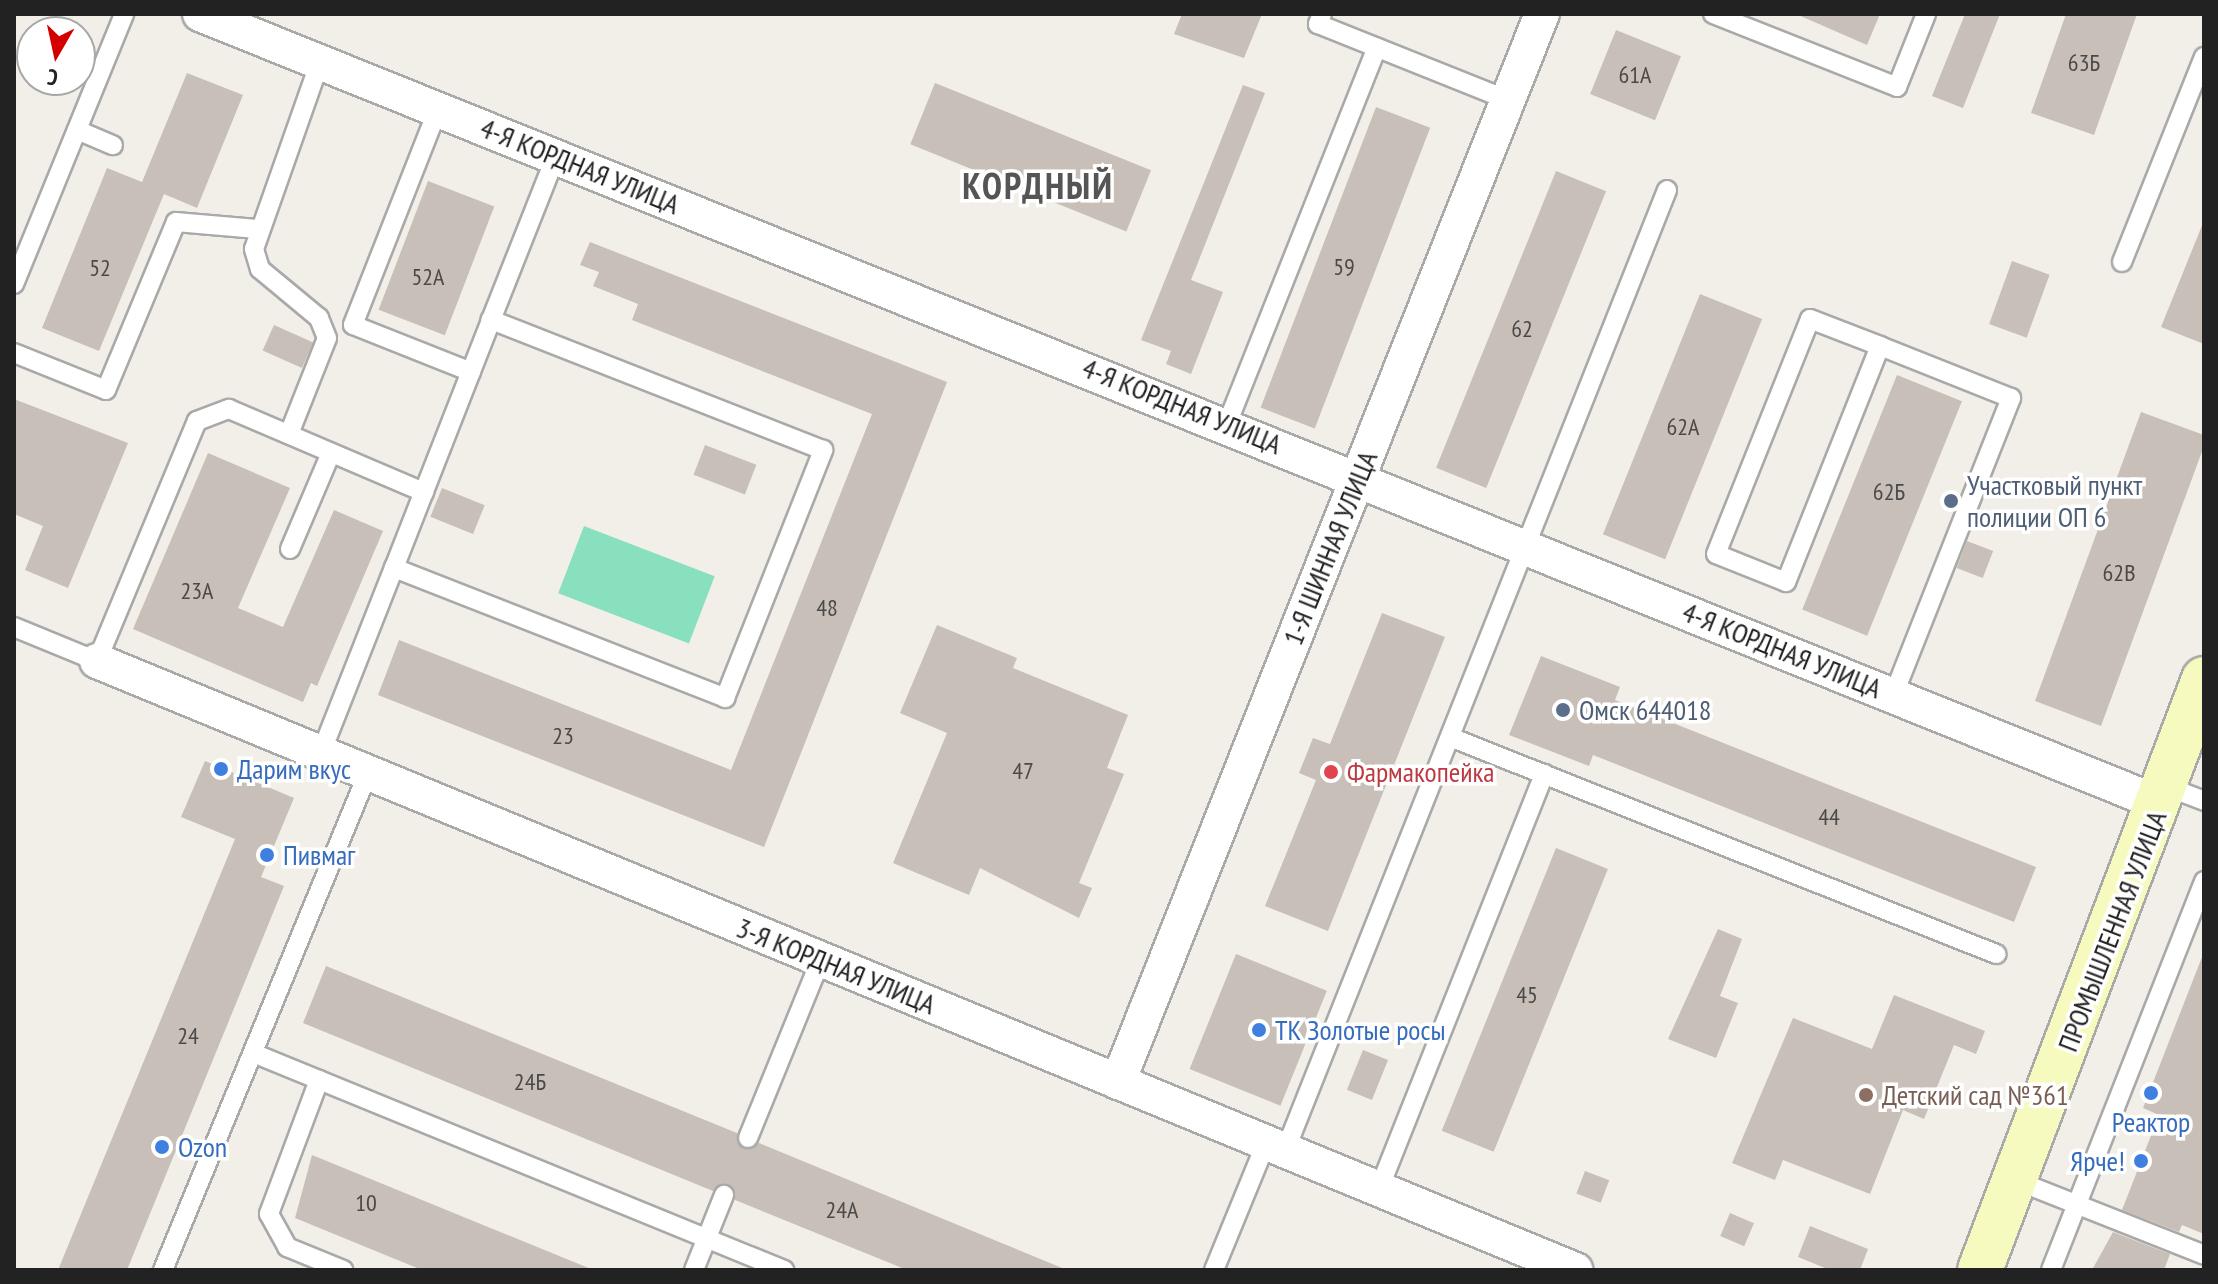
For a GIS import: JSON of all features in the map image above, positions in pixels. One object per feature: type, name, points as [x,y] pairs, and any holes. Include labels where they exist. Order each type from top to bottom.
[{"type":"main road","name":"ПРОМЫШЛЕННАЯ УЛИЦА","points":[[1980,1270],[2177,798],[2204,679]]},
{"type":"street","name":"4-Я КОРДНАЯ УЛИЦА","points":[[200,14],[1358,476],[1893,696],[2177,798]]},
{"type":"street","name":"1-Я ШИННАЯ УЛИЦА","points":[[1118,1082],[1542,14]]},
{"type":"street","name":"3-Я КОРДНАЯ УЛИЦА","points":[[97,661],[1575,1270]]},
{"type":"lane","points":[[14,284],[124,14]]},
{"type":"lane","points":[[1322,14],[1318,24],[1508,100]]},
{"type":"lane","points":[[1713,14],[1897,87],[1926,14]]},
{"type":"lane","points":[[1227,424],[1377,48]]},
{"type":"lane","points":[[2122,262],[2204,57]]},
{"type":"lane","points":[[289,434],[327,338],[319,318],[260,269],[257,229],[320,62]]},
{"type":"lane","points":[[447,113],[438,109],[353,325],[471,372]]},
{"type":"lane","points":[[77,130],[113,145]]},
{"type":"lane","points":[[321,753],[556,156]]},
{"type":"lane","points":[[1214,1270],[1276,1147],[1450,737],[1667,190]]},
{"type":"lane","points":[[14,353],[106,390],[176,222],[257,229]]},
{"type":"lane","points":[[1880,346],[1786,582],[1716,554],[1810,319],[1880,346],[2011,398],[1893,696]]},
{"type":"lane","points":[[394,568],[725,698],[823,450],[491,320]]},
{"type":"lane","points":[[14,627],[97,661],[197,421],[229,409],[424,492]]},
{"type":"lane","points":[[290,549],[331,453]]},
{"type":"lane","points":[[1450,737],[1996,954]]},
{"type":"lane","points":[[163,1270],[368,773]]},
{"type":"lane","points":[[1379,1189],[1544,774]]},
{"type":"lane","points":[[2051,1270],[2204,881]]},
{"type":"lane","points":[[748,1138],[821,959]]},
{"type":"lane","points":[[253,1053],[784,1270]]},
{"type":"lane","points":[[319,1080],[269,1214],[287,1247],[343,1270]]},
{"type":"lane","points":[[2015,1180],[2204,1255]]},
{"type":"lane","points":[[694,1270],[724,1195]]},
{"type":"green space","points":[[584,526],[715,576],[689,643],[558,593]]},
{"type":"building","points":[[1182,14],[1262,14],[1244,58],[1174,34]]},
{"type":"building","points":[[1796,14],[1880,14],[1867,45]]},
{"type":"building","points":[[1965,14],[2000,14],[1963,108],[1932,96]]},
{"type":"building","points":[[2066,14],[2137,14],[2094,135],[2031,113]]},
{"type":"building","points":[[1616,30],[1681,56],[1655,120],[1590,94]]},
{"type":"building","points":[[187,73],[243,95],[197,208],[164,194],[99,351],[42,328],[107,168],[142,182]]},
{"type":"building","points":[[935,83],[1151,170],[1126,231],[910,144]]},
{"type":"building","points":[[1243,85],[1265,93],[1191,280],[1223,292],[1191,374],[1166,364],[1171,351],[1141,340]]},
{"type":"building","points":[[1376,107],[1430,128],[1315,428],[1261,408]]},
{"type":"building","points":[[1556,171],[1606,191],[1486,488],[1436,468]]},
{"type":"building","points":[[428,181],[494,206],[445,335],[379,310]]},
{"type":"building","points":[[2204,223],[2204,344],[2161,327]]},
{"type":"building","points":[[590,242],[947,382],[764,847],[378,695],[399,640],[731,770],[872,414],[632,320],[638,304],[593,286],[599,272],[580,265]]},
{"type":"building","points":[[2012,261],[2050,275],[2027,338],[1989,324]]},
{"type":"building","points":[[1700,294],[1762,319],[1665,559],[1603,534]]},
{"type":"building","points":[[274,325],[313,342],[302,368],[263,351]]},
{"type":"building","points":[[1897,375],[1962,401],[1867,636],[1802,610]]},
{"type":"building","points":[[14,399],[128,443],[68,588],[25,570],[43,526],[14,514]]},
{"type":"building","points":[[2141,412],[2204,435],[2204,446],[2101,726],[2035,701]]},
{"type":"building","points":[[705,445],[756,465],[745,495],[694,475]]},
{"type":"building","points":[[208,453],[290,488],[238,608],[283,627],[334,510],[383,531],[317,686],[311,683],[303,702],[133,629]]},
{"type":"building","points":[[442,488],[485,505],[473,534],[430,517]]},
{"type":"building","points":[[1967,541],[1993,551],[1983,578],[1957,568]]},
{"type":"building","points":[[1382,613],[1445,637],[1328,931],[1265,906],[1316,780],[1299,773],[1313,738],[1330,744]]},
{"type":"building","points":[[937,625],[1017,658],[1013,668],[1128,715],[1107,768],[1124,774],[1079,883],[1092,888],[1079,918],[980,868],[969,895],[893,863],[947,733],[900,713]]},
{"type":"building","points":[[1541,656],[1620,687],[1615,700],[2036,867],[2014,922],[1593,755],[1589,766],[1509,735]]},
{"type":"building","points":[[205,761],[294,798],[261,877],[284,886],[127,1270],[58,1270],[235,839],[181,817]]},
{"type":"building","points":[[1556,848],[1608,869],[1494,1152],[1442,1131]]},
{"type":"building","points":[[1718,929],[1742,939],[1720,996],[1738,1003],[1716,1058],[1668,1039]]},
{"type":"building","name":"ТК Золотые росы","points":[[1236,954],[1327,991],[1280,1106],[1190,1069]]},
{"type":"building","points":[[2202,957],[2204,1234],[2182,1225],[2179,1232],[2122,1210],[2159,1115],[2143,1108]]},
{"type":"building","points":[[326,966],[737,1133],[744,1149],[759,1143],[1067,1270],[907,1270],[735,1200],[729,1184],[713,1191],[303,1023]]},
{"type":"building","name":"Детский сад №361","points":[[1894,995],[1985,1031],[1976,1054],[1954,1045],[1924,1119],[1903,1110],[1870,1194],[1783,1160],[1775,1180],[1732,1163],[1793,1018],[1872,1049]]},
{"type":"building","points":[[1363,1050],[1388,1060],[1372,1100],[1347,1090]]},
{"type":"building","points":[[312,1155],[591,1270],[422,1270],[295,1218]]},
{"type":"building","points":[[1585,1171],[1609,1180],[1601,1203],[1576,1193]]},
{"type":"building","points":[[1730,1213],[1754,1223],[1744,1246],[1720,1236]]},
{"type":"building","points":[[1810,1226],[1868,1249],[1860,1270],[1830,1270],[1798,1257]]},
{"type":"building","points":[[2113,1232],[2170,1254],[2164,1270],[2092,1270]]},
{"type":"place","name":"Участковый пункт полиции ОП 6","points":[[1951,501]]},
{"type":"place","name":"Омск 644018","points":[[1563,710]]},
{"type":"place","name":"Дарим вкус","points":[[221,769]]},
{"type":"place","name":"Фармакопейка","points":[[1331,772]]},
{"type":"place","name":"Пивмаг","points":[[267,855]]},
{"type":"place","name":"ТК Золотые росы","points":[[1259,1030]]},
{"type":"place","name":"Реактор","points":[[2151,1093]]},
{"type":"place","name":"Детский сад №361","points":[[1866,1095]]},
{"type":"place","name":"Ozon","points":[[162,1147]]},
{"type":"place","name":"Ярче!","points":[[2141,1161]]},
{"type":"district","name":"КОРДНЫЙ","points":[[1038,186]]}]
